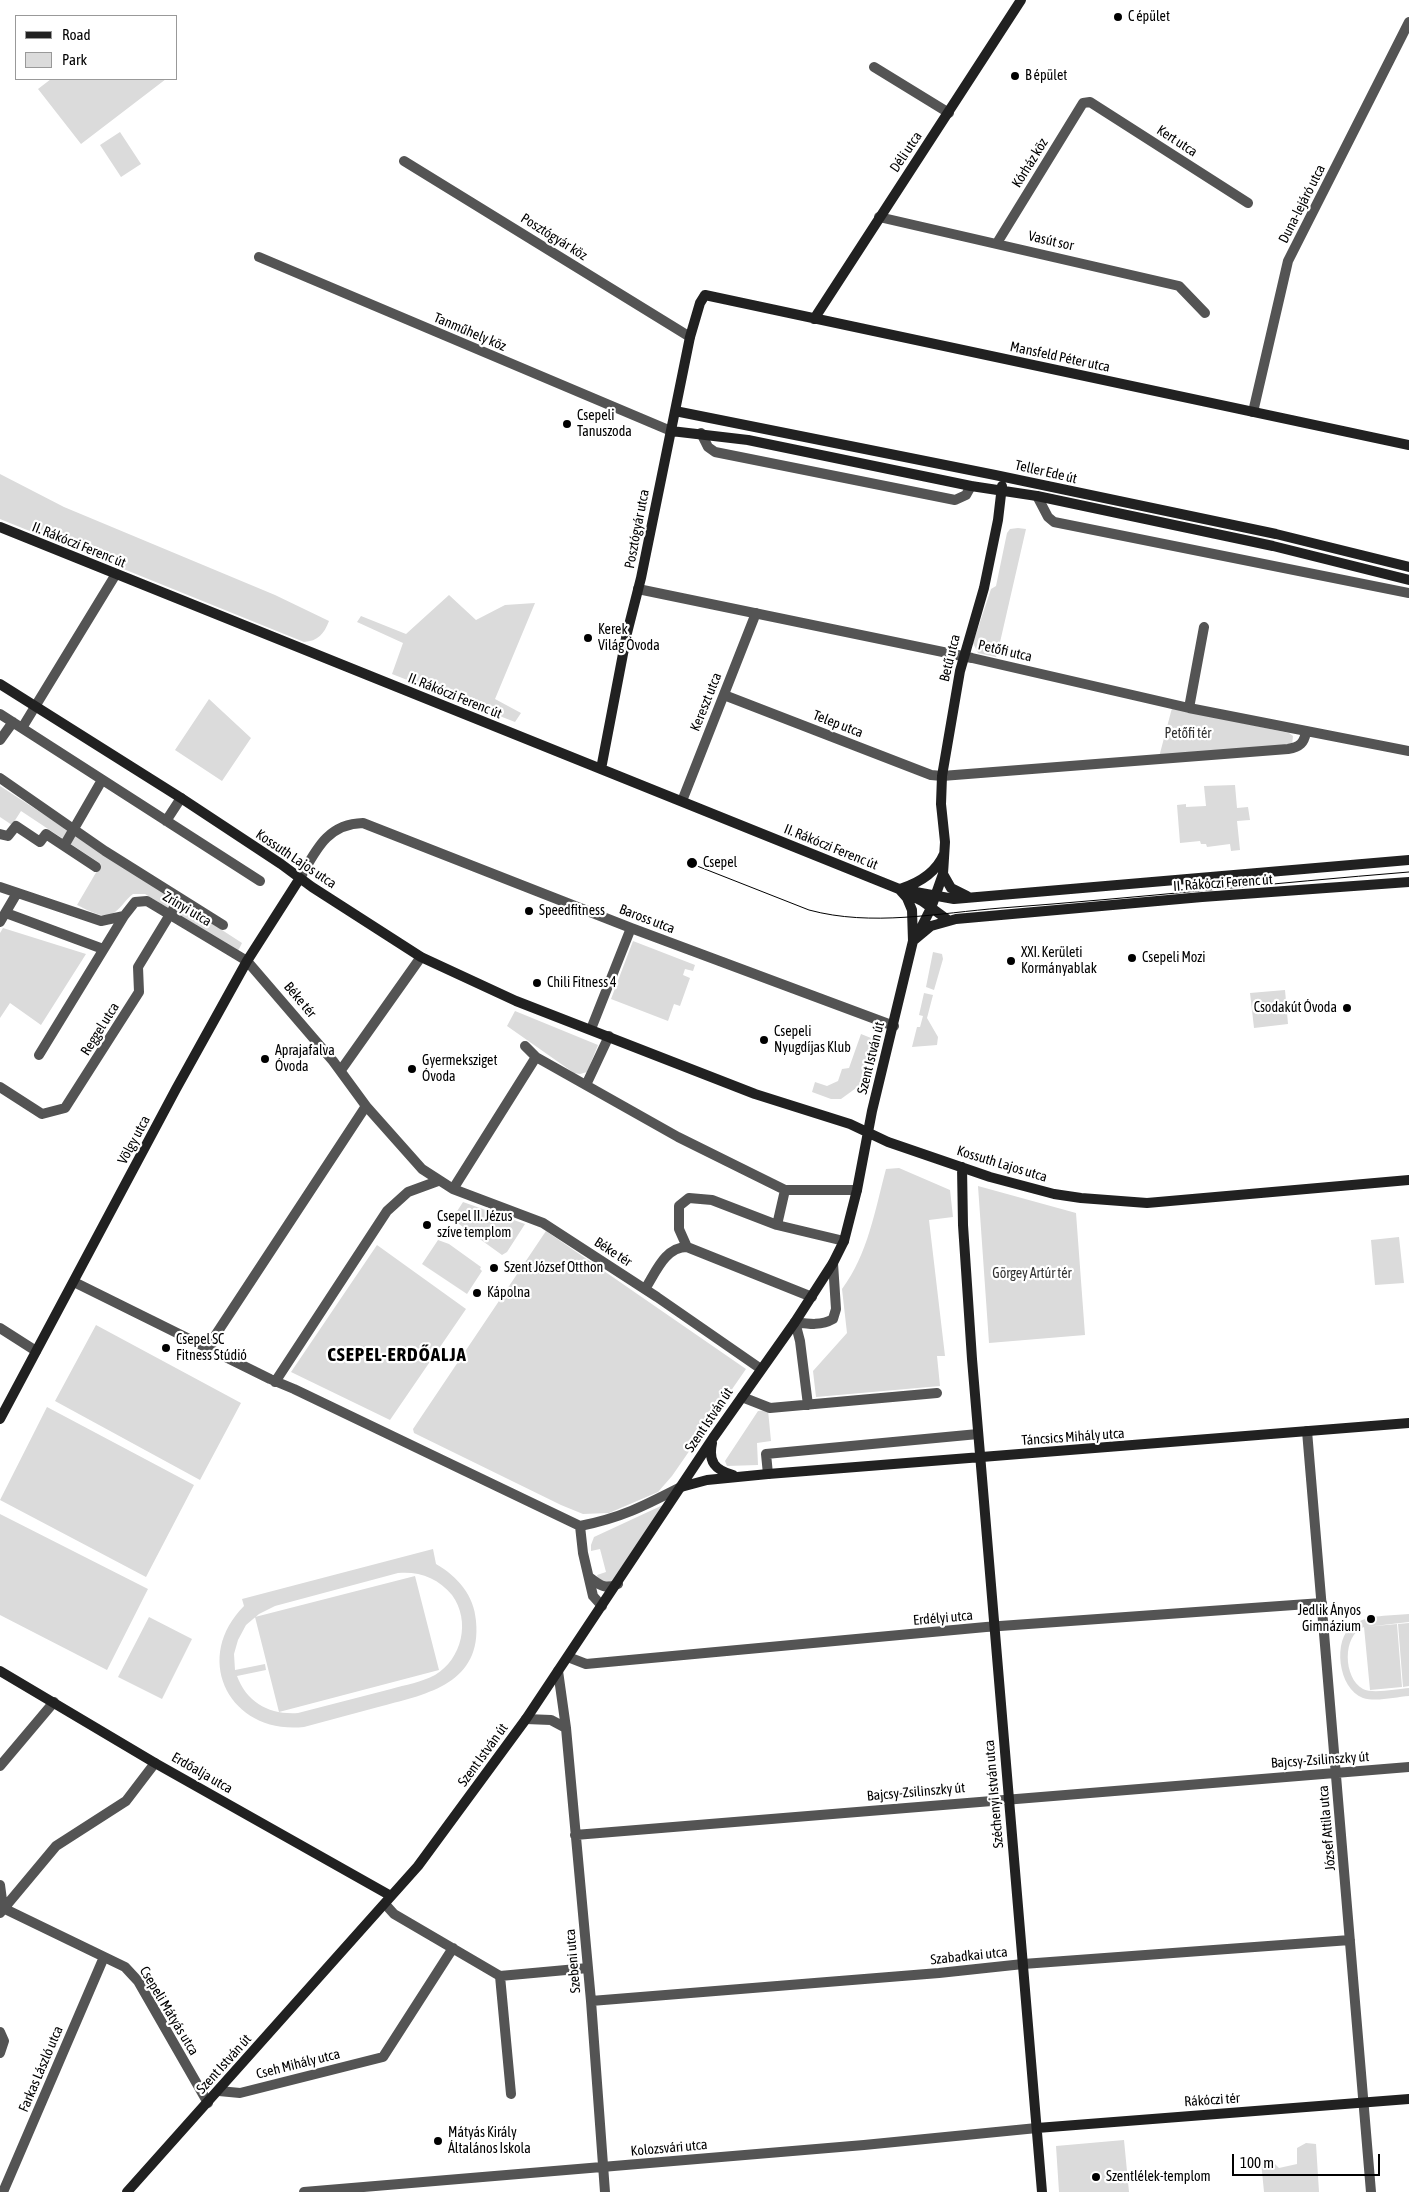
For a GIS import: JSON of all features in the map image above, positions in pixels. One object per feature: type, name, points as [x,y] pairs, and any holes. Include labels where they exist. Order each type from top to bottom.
[{"type":"street","name":"Déli utca","points":[[814,319],[1021,0]]},
{"type":"street","name":"Duna-lejáró utca","points":[[1253,412],[1288,261],[1409,22]]},
{"type":"street","points":[[874,67],[949,113]]},
{"type":"street","name":"Kert utca","points":[[1090,102],[1248,203]]},
{"type":"street","name":"Kórház köz","points":[[997,243],[1083,103],[1090,102]]},
{"type":"street","name":"Posztógyár köz","points":[[404,161],[690,337]]},
{"type":"street","name":"Vasút sor","points":[[879,217],[1179,286],[1205,313]]},
{"type":"street","name":"Tanműhely köz","points":[[258,257],[671,431]]},
{"type":"street","name":"Mansfeld Péter utca","points":[[704,295],[1409,445]]},
{"type":"street","name":"Posztógyár utca","points":[[601,769],[628,625],[638,588],[690,337],[704,295]]},
{"type":"street","name":"Teller Ede út","points":[[675,411],[1276,534],[1409,567]]},
{"type":"street","name":"Teller Ede út","points":[[671,431],[748,440],[971,486],[1036,496],[1273,546],[1409,580]]},
{"type":"street","points":[[701,433],[708,447],[715,452],[955,500],[966,495],[971,486]]},
{"type":"street","points":[[995,475],[1002,491]]},
{"type":"street","name":"Betű utca","points":[[931,908],[944,874],[945,852],[941,814],[942,776],[964,656],[984,588],[1002,491]]},
{"type":"street","name":"Teller Ede út","points":[[1036,496],[1048,517],[1054,522],[1409,593]]},
{"type":"street","name":"II. Rákóczi Ferenc út","points":[[0,527],[899,890],[948,920],[1202,897],[1409,882]]},
{"type":"street","points":[[22,728],[116,574]]},
{"type":"street","name":"Petőfi utca","points":[[638,588],[964,656],[1189,708],[1409,751]]},
{"type":"street","name":"Kereszt utca","points":[[682,801],[756,614]]},
{"type":"street","points":[[1189,708],[1204,627]]},
{"type":"street","name":"Kossuth Lajos utca","points":[[0,684],[181,798],[422,957],[516,1001],[755,1094],[850,1124],[868,1133],[990,1177],[1054,1194],[1118,1202],[1146,1203],[1409,1180]]},
{"type":"street","name":"Telep utca","points":[[724,695],[931,775],[942,776]]},
{"type":"street","points":[[0,714],[260,881]]},
{"type":"street","points":[[0,740],[13,722]]},
{"type":"street","points":[[942,776],[1297,748],[1302,744],[1306,732]]},
{"type":"street","points":[[0,778],[74,830],[223,925]]},
{"type":"street","points":[[64,846],[102,780]]},
{"type":"street","points":[[166,821],[181,798]]},
{"type":"street","name":"Baross utca","points":[[300,878],[319,846],[332,833],[343,826],[363,823],[631,928],[894,1026]]},
{"type":"street","points":[[0,834],[8,836],[16,826],[40,842],[46,834],[96,867]]},
{"type":"street","points":[[899,890],[920,881],[934,870],[945,852]]},
{"type":"street","name":"II. Rákóczi Ferenc út","points":[[899,890],[954,898],[1409,860]]},
{"type":"street","points":[[944,874],[951,888],[971,897]]},
{"type":"street","name":"Völgy utca","points":[[0,1419],[176,1089],[247,961],[300,878]]},
{"type":"street","points":[[0,887],[96,920],[105,921],[124,916]]},
{"type":"street","name":"Szent István út","points":[[899,890],[907,898],[912,910],[914,941]]},
{"type":"street","points":[[17,893],[3,917],[103,948]]},
{"type":"street","name":"Reggel utca","points":[[0,1087],[42,1114],[64,1108],[139,992],[138,967],[180,898]]},
{"type":"street","name":"Zrínyi utca","points":[[124,916],[132,904],[142,900],[151,903],[247,961]]},
{"type":"street","name":"Szent István út","points":[[127,2192],[418,1866],[526,1719],[618,1584],[713,1438],[795,1322],[833,1263],[844,1240],[857,1190],[868,1133],[914,941],[931,908]]},
{"type":"street","points":[[39,1055],[124,916]]},
{"type":"street","points":[[914,941],[931,926],[948,920]]},
{"type":"street","points":[[591,1029],[631,928]]},
{"type":"street","points":[[341,1070],[422,957]]},
{"type":"street","name":"Béke tér","points":[[247,961],[341,1070],[366,1106],[414,1162],[438,1181],[453,1189],[543,1223],[645,1289],[761,1369]]},
{"type":"street","points":[[586,1085],[609,1036]]},
{"type":"street","points":[[525,1046],[536,1057],[678,1137],[785,1190],[857,1190]]},
{"type":"street","points":[[453,1189],[536,1057]]},
{"type":"street","points":[[207,1348],[366,1106]]},
{"type":"street","points":[[962,1167],[962,1225],[980,1458]]},
{"type":"street","points":[[275,1382],[387,1211],[408,1192],[424,1184],[438,1181]]},
{"type":"street","points":[[777,1225],[785,1190]]},
{"type":"street","points":[[687,1247],[679,1230],[678,1213],[678,1206],[686,1198],[712,1200],[777,1225],[844,1240]]},
{"type":"street","points":[[645,1289],[666,1255],[676,1247],[687,1247],[812,1296]]},
{"type":"street","points":[[808,1404],[800,1341],[795,1322],[811,1325],[826,1323],[833,1319],[836,1309],[833,1263]]},
{"type":"street","points":[[74,1282],[275,1382],[580,1526],[634,1511],[681,1487]]},
{"type":"street","points":[[0,1328],[36,1351]]},
{"type":"street","points":[[742,1397],[770,1408],[937,1393]]},
{"type":"street","name":"Táncsics Mihály utca","points":[[681,1487],[707,1480],[768,1474],[1409,1424]]},
{"type":"street","name":"József Attila utca","points":[[1307,1431],[1364,2103]]},
{"type":"street","points":[[768,1474],[766,1454],[978,1434]]},
{"type":"street","name":"Táncsics Mihály utca","points":[[713,1438],[710,1452],[713,1464],[722,1472],[739,1477]]},
{"type":"street","name":"Széchenyi István utca","points":[[980,1458],[1037,2128]]},
{"type":"street","points":[[580,1526],[580,1540],[593,1596],[602,1606]]},
{"type":"street","points":[[589,1577],[600,1585],[609,1587],[618,1584]]},
{"type":"street","name":"Erdélyi utca","points":[[568,1657],[586,1664],[994,1627],[1322,1603]]},
{"type":"street","name":"Erdőalja utca","points":[[0,1671],[388,1900]]},
{"type":"street","name":"Szebeni utca","points":[[558,1672],[566,1728],[591,2001],[605,2192]]},
{"type":"street","points":[[0,1766],[54,1702]]},
{"type":"street","points":[[526,1719],[551,1720],[566,1728]]},
{"type":"street","points":[[2,1910],[56,1846],[126,1801],[155,1763]]},
{"type":"street","name":"Bajcsy-Zsilinszky út","points":[[575,1835],[1008,1798],[1409,1767]]},
{"type":"street","points":[[0,1885],[2,1910]]},
{"type":"street","points":[[388,1900],[394,1914],[500,1976],[588,1968]]},
{"type":"street","name":"Csepeli Mátyás utca","points":[[2,1910],[125,1966],[138,1981],[208,2103]]},
{"type":"street","name":"Szabadkai utca","points":[[591,2001],[939,1973],[1023,1964],[1350,1940]]},
{"type":"street","name":"Cseh Mihály utca","points":[[219,2091],[240,2093],[383,2057],[453,1948]]},
{"type":"street","name":"Farkas László utca","points":[[4,2192],[104,1957]]},
{"type":"street","points":[[500,1976],[511,2094]]},
{"type":"street","points":[[0,2032],[4,2041],[0,2053]]},
{"type":"street","points":[[1371,2192],[1364,2103],[1409,2099]]},
{"type":"street","name":"Rákóczi tér","points":[[1037,2128],[1364,2103]]},
{"type":"street","points":[[1037,2128],[1042,2192]]},
{"type":"street","name":"Kolozsvári utca","points":[[304,2192],[1037,2128]]},
{"type":"green space","points":[[50,80],[165,80],[81,144],[38,89]]},
{"type":"green space","points":[[120,132],[141,164],[121,177],[100,145]]},
{"type":"green space","points":[[0,474],[64,507],[275,595],[329,621],[327,626],[317,638],[304,642],[0,519]]},
{"type":"green space","points":[[1010,529],[1026,529],[998,651],[996,657],[978,653],[973,643],[991,589],[996,586],[1007,533]]},
{"type":"green space","points":[[449,595],[476,620],[505,605],[535,603],[495,699],[521,713],[515,722],[392,674],[403,643],[357,622],[361,616],[406,634]]},
{"type":"green space","points":[[209,699],[251,738],[222,781],[175,750]]},
{"type":"green space","name":"Petőfi tér","points":[[1172,708],[1289,733],[1293,736],[1292,745],[1159,757]]},
{"type":"green space","points":[[1235,785],[1237,808],[1248,807],[1250,820],[1237,821],[1240,850],[1231,851],[1230,844],[1207,847],[1206,844],[1201,844],[1200,841],[1180,843],[1177,805],[1186,804],[1186,807],[1206,806],[1204,786]]},
{"type":"green space","points":[[0,786],[242,943],[238,951],[145,894],[133,894],[117,910],[106,915],[96,914],[77,905],[101,864],[21,811],[12,825],[0,817]]},
{"type":"green space","points":[[3,928],[86,954],[41,1025],[10,1003],[0,1018],[0,933]]},
{"type":"green space","points":[[633,941],[695,965],[693,971],[685,969],[683,975],[690,978],[680,1006],[674,1004],[668,1021],[611,999]]},
{"type":"green space","points":[[933,952],[942,954],[943,959],[934,990],[926,987]]},
{"type":"green space","points":[[1285,990],[1288,1024],[1254,1028],[1250,993]]},
{"type":"green space","points":[[924,993],[933,995],[927,1018],[938,1037],[937,1045],[912,1047],[917,1027],[920,1027],[923,1016],[919,1015]]},
{"type":"green space","points":[[515,1011],[598,1045],[587,1072],[574,1073],[507,1026]]},
{"type":"green space","points":[[861,1034],[876,1040],[863,1083],[841,1099],[831,1099],[812,1092],[815,1082],[827,1086],[838,1081],[842,1069],[849,1068]]},
{"type":"green space","points":[[899,1168],[950,1190],[953,1217],[929,1220],[945,1356],[937,1356],[940,1386],[816,1397],[813,1371],[847,1333],[842,1289],[858,1261],[870,1231],[886,1169]]},
{"type":"green space","name":"Görgey Artúr tér","points":[[978,1186],[1076,1213],[1085,1335],[989,1343]]},
{"type":"green space","points":[[463,1202],[525,1224],[507,1252],[502,1255],[452,1219]]},
{"type":"green space","points":[[546,1231],[746,1369],[672,1476],[658,1492],[609,1513],[583,1514],[561,1505],[414,1433],[413,1429]]},
{"type":"green space","points":[[1399,1237],[1404,1283],[1375,1285],[1371,1240]]},
{"type":"green space","points":[[438,1240],[449,1244],[481,1267],[482,1271],[467,1294],[422,1264]]},
{"type":"green space","points":[[377,1245],[466,1309],[390,1420],[291,1372]]},
{"type":"green space","points":[[96,1325],[241,1403],[200,1480],[55,1401]]},
{"type":"green space","points":[[47,1407],[194,1485],[146,1577],[0,1500]]},
{"type":"green space","points":[[768,1410],[771,1441],[757,1443],[758,1465],[727,1466],[725,1461],[758,1411]]},
{"type":"green space","points":[[663,1505],[619,1579],[605,1583],[598,1578],[597,1575],[606,1572],[600,1549],[591,1551],[594,1537]]},
{"type":"green space","points":[[0,1514],[148,1589],[107,1670],[0,1615]]},
{"type":"green space","points":[[433,1549],[436,1564],[458,1581],[472,1603],[476,1621],[476,1642],[470,1659],[461,1672],[434,1690],[304,1727],[278,1726],[256,1719],[239,1706],[226,1689],[220,1670],[221,1648],[228,1627],[244,1606],[242,1599]],"holes":[[[398,1573],[428,1577],[441,1584],[452,1595],[458,1605],[461,1616],[461,1639],[452,1659],[435,1675],[419,1681],[298,1713],[278,1712],[269,1709],[253,1700],[241,1685],[237,1676],[266,1670],[265,1664],[235,1670],[234,1654],[238,1640],[246,1625],[259,1614],[275,1606]]]},
{"type":"green space","points":[[415,1576],[439,1670],[279,1712],[255,1617]]},
{"type":"green space","points":[[1409,1614],[1409,1622],[1365,1627],[1397,1624],[1402,1687],[1370,1690],[1364,1627],[1352,1639],[1348,1657],[1352,1676],[1356,1684],[1363,1689],[1367,1690],[1379,1691],[1409,1688],[1409,1696],[1374,1700],[1363,1698],[1348,1685],[1343,1675],[1340,1652],[1346,1632],[1359,1621],[1366,1619]]},
{"type":"green space","points":[[149,1617],[192,1639],[162,1699],[118,1677]]},
{"type":"green space","points":[[1409,1623],[1409,1686],[1403,1687],[1398,1624]]},
{"type":"green space","points":[[1124,2140],[1129,2192],[1059,2192],[1056,2146]]},
{"type":"green space","points":[[1306,2143],[1316,2144],[1319,2192],[1264,2192],[1261,2161],[1270,2159],[1279,2168],[1297,2164],[1297,2148]]},
{"type":"tram line","points":[[692,864],[809,910],[857,918],[905,917],[1409,872]]},
{"type":"place","name":"C épület","points":[[1118,17]]},
{"type":"place","name":"B épület","points":[[1015,76]]},
{"type":"place","name":"Csepeli Tanuszoda","points":[[567,424]]},
{"type":"place","name":"Kerek Világ Óvoda","points":[[588,638]]},
{"type":"place","name":"Csepel","points":[[692,863]]},
{"type":"place","name":"Speedfitness","points":[[529,911]]},
{"type":"place","name":"Csepeli Mozi","points":[[1132,958]]},
{"type":"place","name":"XXI. Kerületi Kormányablak","points":[[1011,961]]},
{"type":"place","name":"Chili Fitness 4","points":[[537,983]]},
{"type":"place","name":"Csodakút Óvoda","points":[[1347,1008]]},
{"type":"place","name":"Csepeli Nyugdíjas Klub","points":[[764,1040]]},
{"type":"place","name":"Aprajafalva Óvoda","points":[[265,1059]]},
{"type":"place","name":"Gyermeksziget Óvoda","points":[[412,1069]]},
{"type":"place","name":"Csepel II. Jézus szíve templom","points":[[427,1225]]},
{"type":"place","name":"Szent József Otthon","points":[[494,1268]]},
{"type":"place","name":"Kápolna","points":[[477,1293]]},
{"type":"place","name":"Csepel SC Fitness Stúdió","points":[[166,1348]]},
{"type":"place","name":"Jedlik Ányos Gimnázium","points":[[1371,1619]]},
{"type":"place","name":"Mátyás Király Általános Iskola","points":[[438,2141]]},
{"type":"place","name":"Szentlélek-templom","points":[[1096,2177]]},
{"type":"district","name":"CSEPEL-ERDŐALJA","points":[[397,1355]]}]
